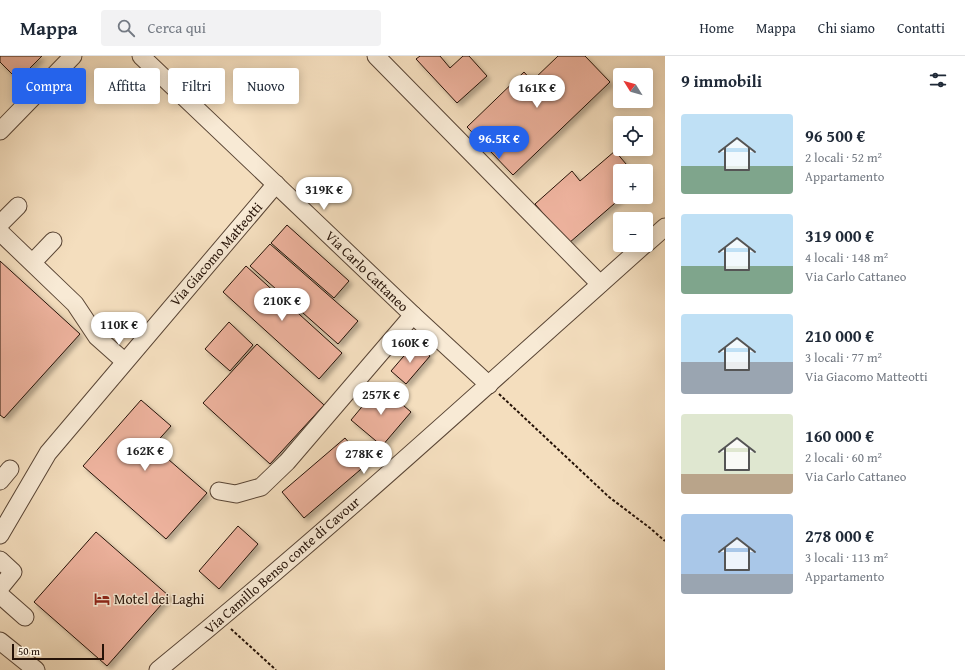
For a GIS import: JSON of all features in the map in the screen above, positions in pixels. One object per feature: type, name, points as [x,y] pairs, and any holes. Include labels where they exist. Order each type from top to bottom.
[{"type":"street","points":[[0,131],[73,56]]},
{"type":"street","name":"Via Carlo Cattaneo","points":[[141,56],[413,315],[489,385]]},
{"type":"street","points":[[376,56],[600,284]]},
{"type":"street","name":"Via Giacomo Matteotti","points":[[2,526],[48,453],[276,184]]},
{"type":"street","points":[[0,224],[18,206]]},
{"type":"street","name":"Via Camillo Benso conte di Cavour","points":[[653,237],[665,227]]},
{"type":"street","points":[[0,232],[33,262],[75,304],[97,337],[124,362]]},
{"type":"street","points":[[33,262],[53,241]]},
{"type":"street","name":"Via Camillo Benso conte di Cavour","points":[[158,670],[222,618],[489,385],[636,252]]},
{"type":"street","points":[[219,491],[236,494],[261,487],[287,462],[413,315]]},
{"type":"street","points":[[0,560],[13,572],[0,588]]},
{"type":"street","points":[[0,595],[25,617]]},
{"type":"street","points":[[0,641],[36,670]]},
{"type":"path","points":[[489,385],[609,497],[665,542]]},
{"type":"path","points":[[222,618],[235,634],[276,670]]},
{"type":"building","points":[[0,56],[42,56],[30,68],[12,68],[12,74],[0,62]]},
{"type":"building","points":[[420,56],[440,56],[450,68],[463,56],[469,56],[487,76],[457,103],[416,59]]},
{"type":"building","points":[[558,56],[585,56],[610,82],[513,175],[467,127],[524,72],[532,81]]},
{"type":"building","points":[[613,153],[613,156],[619,156],[626,164],[613,164],[614,204],[569,243],[535,204],[572,171],[580,181]]},
{"type":"building","points":[[287,225],[349,281],[334,298],[271,243]]},
{"type":"building","points":[[270,244],[358,321],[338,344],[250,266]]},
{"type":"building","points":[[0,261],[80,334],[4,418],[0,415]]},
{"type":"building","points":[[246,266],[342,353],[319,379],[223,292]]},
{"type":"building","points":[[229,322],[253,345],[230,371],[205,349]]},
{"type":"building","points":[[415,343],[430,356],[406,384],[391,371]]},
{"type":"building","points":[[257,344],[324,405],[270,464],[203,403]]},
{"type":"building","points":[[380,385],[411,412],[382,446],[351,420]]},
{"type":"building","points":[[141,400],[171,426],[153,446],[207,493],[166,539],[83,466]]},
{"type":"building","points":[[345,438],[367,464],[304,518],[282,492]]},
{"type":"building","points":[[238,526],[258,544],[219,589],[199,571]]},
{"type":"building","name":"Motel dei Laghi","points":[[96,532],[169,596],[107,666],[34,602]]},
{"type":"place","name":"Motel dei Laghi","points":[[102,599]]}]
